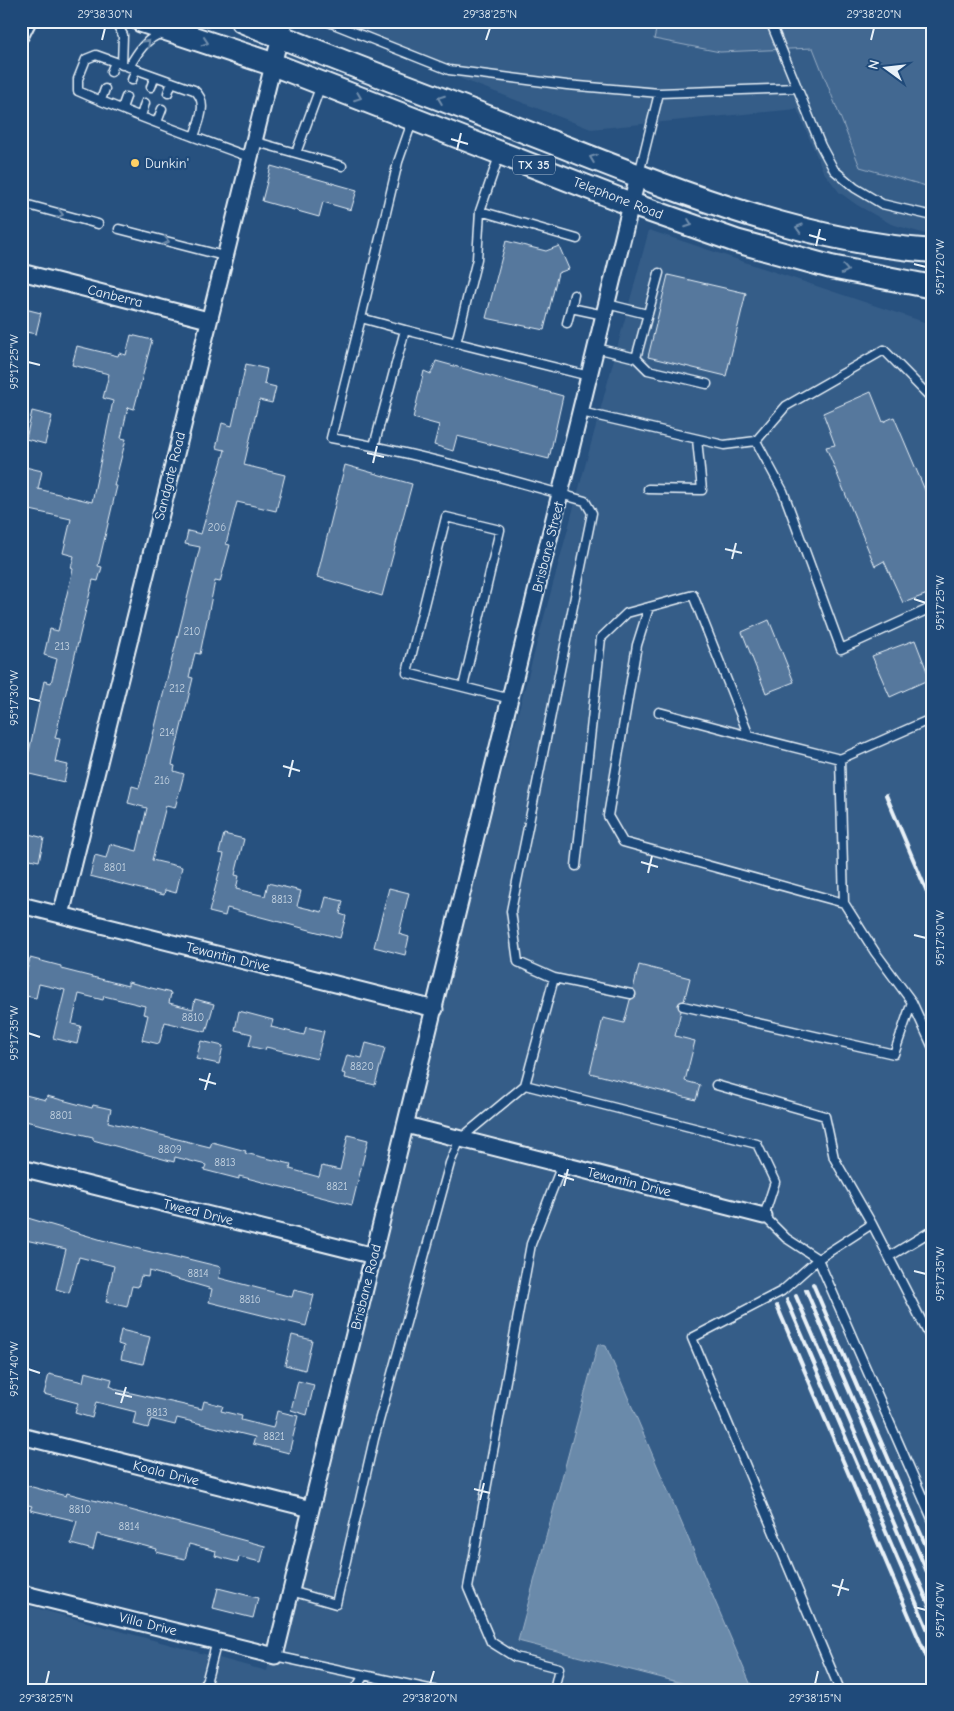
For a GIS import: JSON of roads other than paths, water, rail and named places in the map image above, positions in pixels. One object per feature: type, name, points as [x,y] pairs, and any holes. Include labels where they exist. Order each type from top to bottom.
[{"type":"main road","name":"Telephone Road","points":[[142,21],[272,64],[631,204],[746,244],[830,267],[933,286]]},
{"type":"main road","name":"Telephone Road","points":[[242,21],[285,29],[638,176],[727,208],[823,234],[892,248],[933,252]]},
{"type":"street","points":[[21,35],[28,21]]},
{"type":"street","name":"Sandgate Road","points":[[61,915],[272,64],[285,29]]},
{"type":"street","name":"Brisbane Street","points":[[457,918],[638,176]]},
{"type":"street","name":"Canberra","points":[[21,272],[208,320]]},
{"type":"street","name":"Tewantin Drive","points":[[21,905],[435,1008]]},
{"type":"street","name":"Brisbane Road","points":[[275,1656],[457,918]]},
{"type":"street","name":"Tewantin Drive","points":[[406,1125],[764,1216]]},
{"type":"street","name":"Tweed Drive","points":[[21,1168],[374,1256]]},
{"type":"street","name":"Koala Drive","points":[[21,1436],[311,1509]]},
{"type":"street","name":"Villa Drive","points":[[21,1593],[275,1656]]},
{"type":"lane","points":[[115,21],[123,35],[126,66],[132,80]]},
{"type":"lane","points":[[326,21],[449,70],[659,93],[797,88]]},
{"type":"lane","points":[[770,21],[821,146],[834,170],[855,188],[882,204],[933,216]]},
{"type":"lane","points":[[111,72],[126,66],[156,35],[174,32]]},
{"type":"lane","points":[[194,137],[203,102],[201,95],[194,90],[96,55],[86,59],[78,79],[78,91],[194,137],[249,157]]},
{"type":"lane","points":[[151,87],[155,76]]},
{"type":"lane","points":[[168,93],[172,82]]},
{"type":"lane","points":[[296,153],[322,83]]},
{"type":"lane","points":[[101,100],[105,89]]},
{"type":"lane","points":[[638,176],[659,93]]},
{"type":"lane","points":[[122,108],[126,96]]},
{"type":"lane","points":[[141,116],[145,103]]},
{"type":"lane","points":[[157,122],[162,109]]},
{"type":"lane","points":[[413,118],[398,162],[330,438],[374,446],[561,494],[585,501],[592,512],[511,910],[518,962],[554,978],[631,994]]},
{"type":"lane","points":[[253,141],[342,166]]},
{"type":"lane","points":[[456,343],[477,259],[480,211],[501,152]]},
{"type":"lane","points":[[21,203],[98,224]]},
{"type":"lane","points":[[480,211],[577,239]]},
{"type":"lane","points":[[119,229],[224,256]]},
{"type":"lane","points":[[636,358],[659,273]]},
{"type":"lane","points":[[567,323],[574,295]]},
{"type":"lane","points":[[570,308],[647,314]]},
{"type":"lane","points":[[361,318],[589,376]]},
{"type":"lane","points":[[374,446],[405,330]]},
{"type":"lane","points":[[596,348],[636,358],[648,370],[706,384]]},
{"type":"lane","points":[[581,412],[724,445],[756,442],[786,406],[884,350],[933,400]]},
{"type":"lane","points":[[648,489],[702,490],[697,439]]},
{"type":"lane","points":[[756,442],[783,491],[841,649],[933,607]]},
{"type":"lane","points":[[463,687],[500,530],[446,517],[408,673],[463,687],[511,699]]},
{"type":"lane","points":[[576,866],[601,638],[627,613],[693,595],[749,736]]},
{"type":"lane","points":[[649,607],[637,645],[608,816],[623,842],[844,903]]},
{"type":"lane","points":[[659,712],[840,759],[933,718]]},
{"type":"lane","points":[[840,759],[844,903],[875,952],[912,1002],[933,1048]]},
{"type":"lane","points":[[291,1591],[336,1604],[374,1439],[450,1163],[460,1139],[525,1085],[554,978]]},
{"type":"lane","points":[[683,1006],[894,1054],[912,1002]]},
{"type":"lane","points":[[525,1085],[758,1144],[775,1182],[764,1216],[786,1238],[818,1259],[933,1521]]},
{"type":"lane","points":[[716,1085],[825,1116],[834,1158],[890,1256],[933,1343]]},
{"type":"lane","points":[[554,1690],[559,1668],[515,1657],[490,1642],[468,1588],[531,1244],[562,1165]]},
{"type":"lane","points":[[840,1690],[692,1338],[782,1291],[818,1259],[872,1224]]},
{"type":"lane","points":[[890,1256],[933,1230]]},
{"type":"lane","points":[[201,1690],[207,1679],[217,1642]]},
{"type":"lane","points":[[275,1656],[434,1690]]},
{"type":"lane","points":[[355,1690],[364,1675]]},
{"type":"lane","points":[[207,1679],[210,1690]]},
{"type":"railway","points":[[886,795],[933,906]]},
{"type":"railway","points":[[813,1284],[933,1562]]},
{"type":"railway","points":[[806,1290],[933,1586]]},
{"type":"railway","points":[[796,1296],[933,1614]]},
{"type":"railway","points":[[787,1300],[933,1642]]},
{"type":"railway","points":[[777,1306],[933,1672]]},
{"type":"place","name":"Dunkin'","points":[[135,163]]}]
